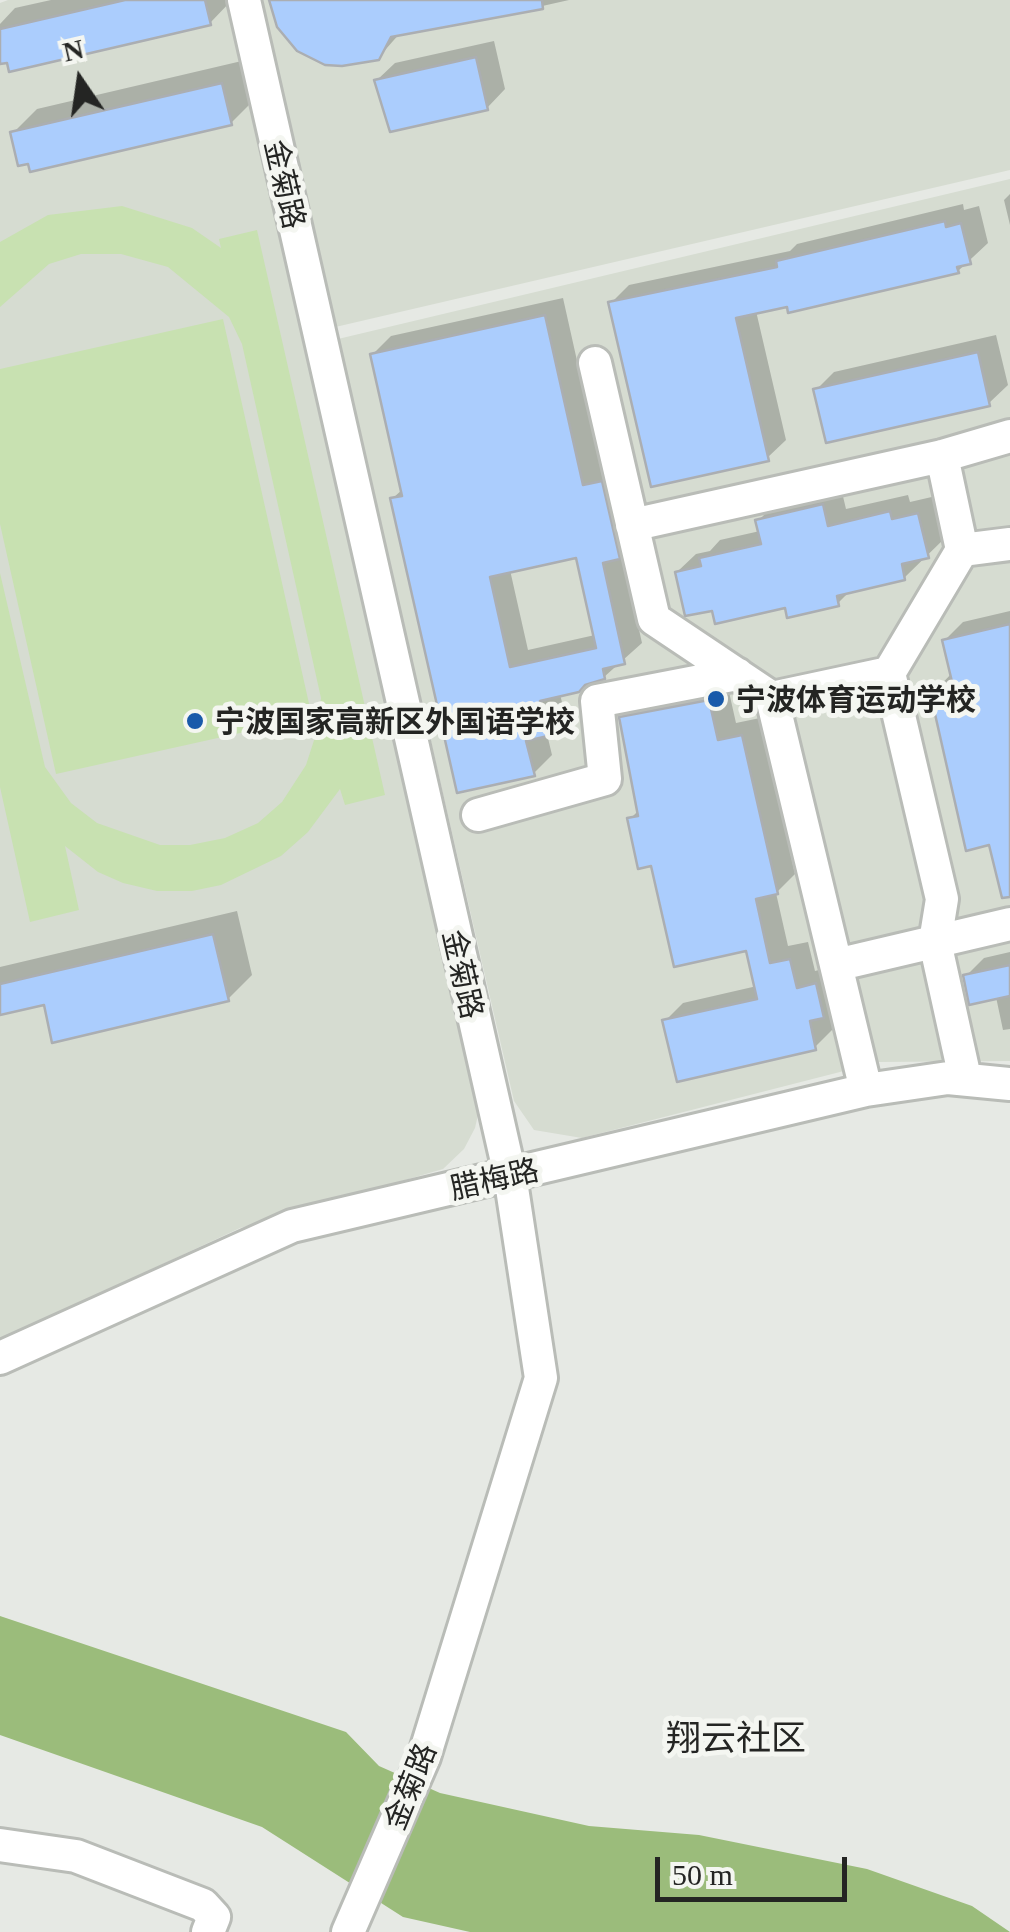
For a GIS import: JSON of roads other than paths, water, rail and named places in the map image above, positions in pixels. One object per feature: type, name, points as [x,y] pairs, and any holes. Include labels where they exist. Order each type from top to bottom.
[{"type":"street","name":"金菊路","points":[[244,0],[510,1175],[541,1378],[424,1757],[352,1920]]},
{"type":"street","points":[[595,363],[654,619],[772,698],[866,1090]]},
{"type":"street","points":[[632,524],[942,456],[1010,436]]},
{"type":"street","points":[[942,456],[962,550],[889,673],[942,898],[935,942],[965,1078]]},
{"type":"street","points":[[962,550],[1010,544]]},
{"type":"street","points":[[772,698],[889,673]]},
{"type":"street","points":[[478,815],[605,779],[596,701],[737,674]]},
{"type":"street","points":[[836,965],[1010,924]]},
{"type":"street","name":"腊梅路","points":[[0,1358],[292,1226],[866,1090],[922,1080],[965,1078],[1010,1084]]},
{"type":"street","points":[[0,1846],[76,1856],[203,1905],[214,1917],[208,1932]]},
{"type":"place","name":"宁波体育运动学校","points":[[716,699]]},
{"type":"place","name":"宁波国家高新区外国语学校","points":[[195,721]]},
{"type":"district","name":"翔云社区","points":[[736,1737]]}]
